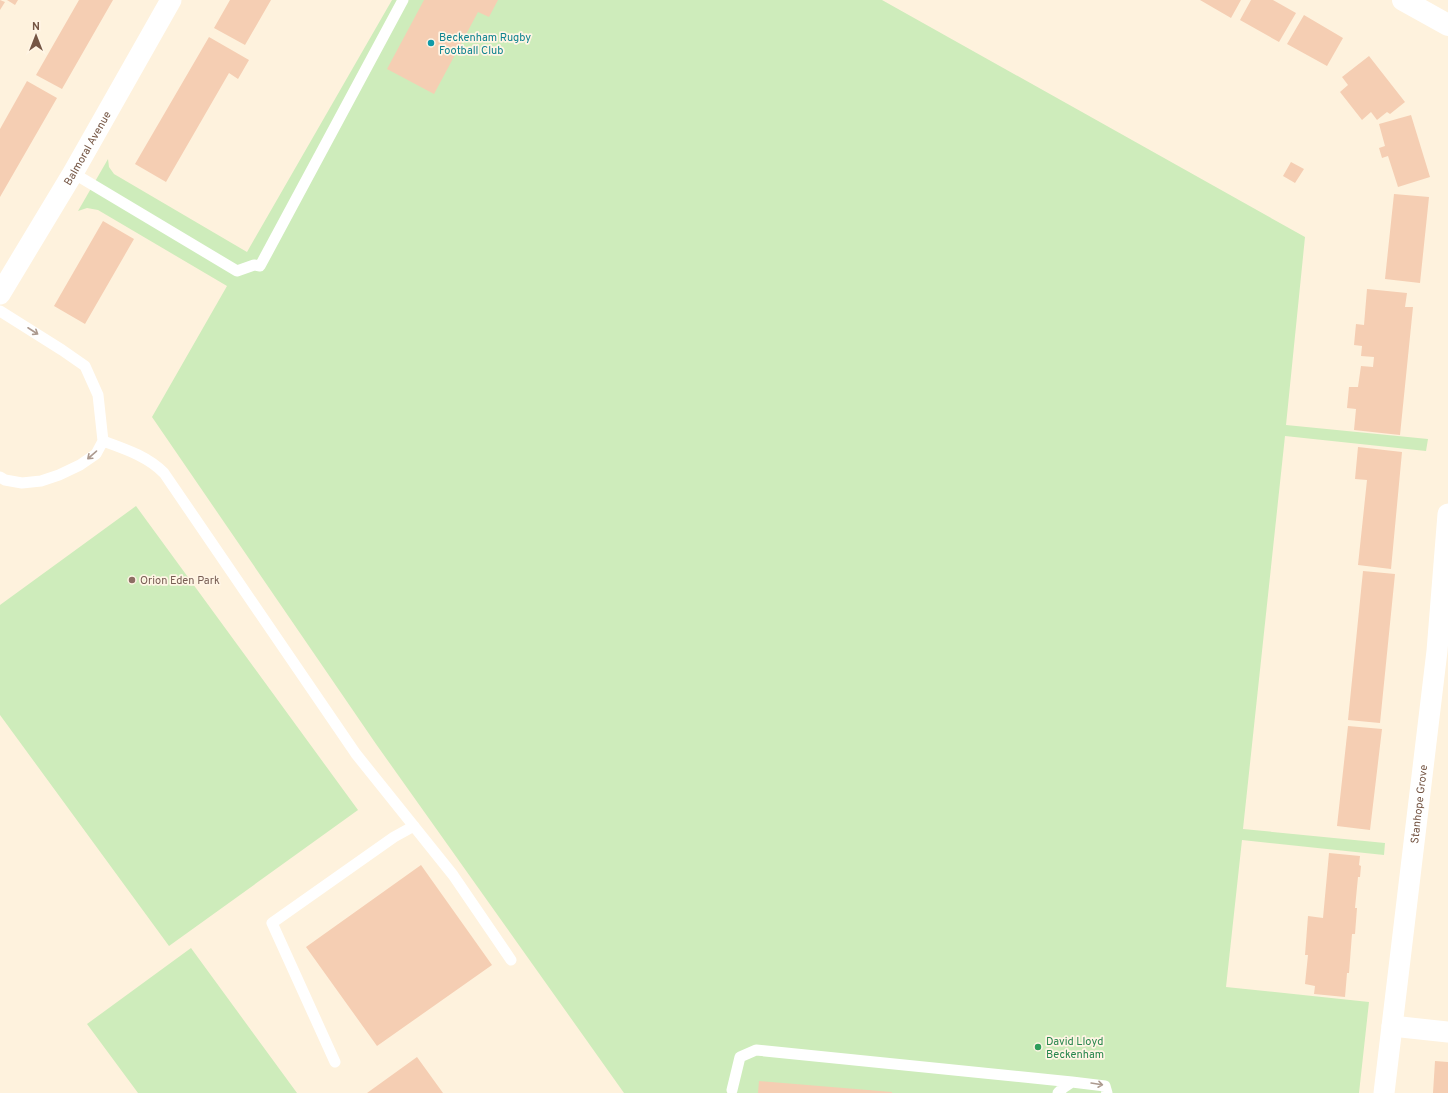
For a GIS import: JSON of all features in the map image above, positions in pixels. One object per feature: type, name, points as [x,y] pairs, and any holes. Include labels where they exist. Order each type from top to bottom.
[{"type":"street","name":"Balmoral Avenue","points":[[0,294],[73,173],[172,0]]},
{"type":"street","points":[[1403,0],[1448,25]]},
{"type":"street","name":"Stanhope Grove","points":[[1384,1093],[1442,652],[1448,514]]},
{"type":"street","points":[[1392,1026],[1448,1032]]},
{"type":"lane","points":[[73,173],[237,271],[254,264],[260,266],[403,0]]},
{"type":"lane","points":[[0,311],[85,366],[98,395],[103,442],[96,454],[80,465],[59,475],[41,481],[22,483],[5,480],[0,477]]},
{"type":"lane","points":[[103,442],[130,451],[152,461],[164,473],[356,754],[453,874],[511,960]]},
{"type":"lane","points":[[335,1062],[272,923],[394,837],[414,826]]},
{"type":"lane","points":[[732,1090],[740,1057],[756,1050],[1072,1082],[1104,1086],[1107,1093]]},
{"type":"lane","points":[[1058,1093],[1072,1082]]},
{"type":"green space","points":[[392,0],[882,0],[1305,237],[1286,425],[1428,439],[1426,451],[1285,436],[1243,829],[1385,843],[1384,855],[1242,840],[1226,987],[1369,1002],[1359,1093],[624,1093],[376,744],[152,417],[227,286],[98,210],[87,208],[78,211],[108,159],[109,167],[114,174],[247,252]]},
{"type":"green space","points":[[136,506],[358,810],[169,946],[0,715],[0,605]]},
{"type":"green space","points":[[191,948],[297,1093],[138,1093],[87,1024]]},
{"type":"building","points":[[0,0],[5,2],[0,10]]},
{"type":"building","points":[[7,0],[18,0],[15,5]]},
{"type":"building","points":[[79,0],[113,0],[62,89],[36,75]]},
{"type":"building","points":[[230,0],[271,0],[245,45],[214,28]]},
{"type":"building","name":"Beckenham Rugby Football Club","points":[[424,0],[498,0],[489,17],[478,12],[434,94],[387,69]]},
{"type":"building","points":[[1200,0],[1241,0],[1231,18]]},
{"type":"building","points":[[1251,0],[1273,0],[1296,13],[1279,42],[1240,20]]},
{"type":"building","points":[[1304,15],[1343,38],[1327,66],[1287,44]]},
{"type":"building","points":[[209,37],[249,60],[238,79],[229,73],[166,182],[135,164]]},
{"type":"building","points":[[1369,56],[1405,102],[1390,114],[1387,112],[1377,120],[1371,112],[1362,120],[1340,92],[1348,85],[1342,77]]},
{"type":"building","points":[[27,81],[57,98],[0,197],[0,129]]},
{"type":"building","points":[[1411,115],[1430,177],[1398,187],[1388,156],[1382,158],[1379,148],[1385,146],[1379,124]]},
{"type":"building","points":[[1291,162],[1304,169],[1295,183],[1283,176]]},
{"type":"building","points":[[1394,194],[1429,197],[1420,283],[1385,279]]},
{"type":"building","points":[[103,221],[134,239],[85,324],[54,306]]},
{"type":"building","points":[[1367,289],[1407,293],[1405,307],[1413,307],[1400,435],[1354,430],[1356,409],[1347,408],[1349,387],[1358,387],[1361,366],[1373,367],[1374,357],[1361,356],[1362,346],[1354,345],[1356,324],[1364,325]]},
{"type":"building","points":[[1358,447],[1402,452],[1391,569],[1358,565],[1367,480],[1355,479]]},
{"type":"building","points":[[1363,571],[1395,574],[1380,723],[1348,720]]},
{"type":"building","points":[[1348,726],[1382,729],[1370,830],[1337,826]]},
{"type":"building","points":[[1329,853],[1360,856],[1360,877],[1358,877],[1355,908],[1357,908],[1355,934],[1352,934],[1349,973],[1347,973],[1345,997],[1314,994],[1315,986],[1305,984],[1308,955],[1305,955],[1308,916],[1323,918]]},
{"type":"building","points":[[421,865],[492,965],[377,1046],[306,947]]},
{"type":"building","points":[[417,1057],[443,1093],[367,1093]]},
{"type":"building","points":[[1435,1061],[1448,1062],[1448,1093],[1433,1093]]},
{"type":"building","points":[[759,1081],[892,1092],[892,1093],[758,1093]]},
{"type":"place","name":"Beckenham Rugby Football Club","points":[[431,43]]},
{"type":"place","name":"Orion Eden Park","points":[[132,580]]},
{"type":"place","name":"David Lloyd Beckenham","points":[[1038,1047]]}]
